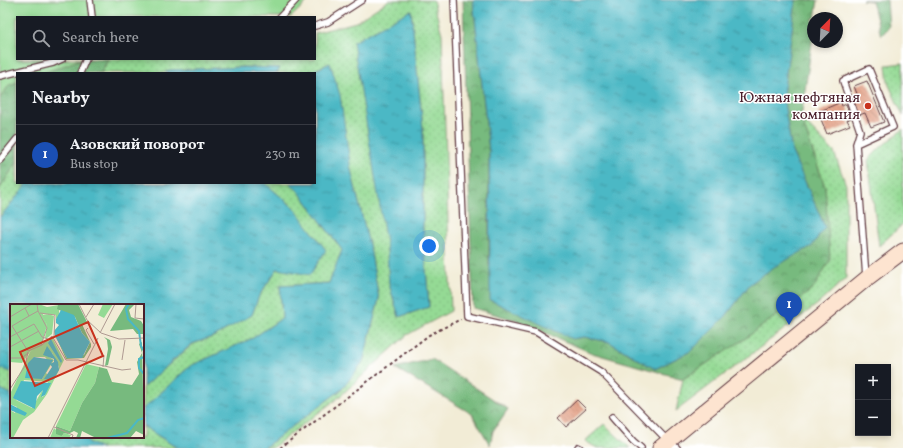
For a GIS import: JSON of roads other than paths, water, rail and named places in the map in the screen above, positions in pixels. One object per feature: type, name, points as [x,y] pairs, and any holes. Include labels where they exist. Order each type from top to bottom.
[{"type":"street","points":[[668,446],[866,278],[903,251]]},
{"type":"lane","points":[[90,0],[92,16]]},
{"type":"lane","points":[[281,16],[296,0]]},
{"type":"lane","points":[[316,26],[328,22],[362,0]]},
{"type":"lane","points":[[454,0],[467,316],[536,332],[601,372],[668,446]]},
{"type":"lane","points":[[16,72],[60,60]]},
{"type":"lane","points":[[80,72],[86,60]]},
{"type":"lane","points":[[856,144],[893,127],[869,69],[843,82],[860,131],[856,144],[866,278]]},
{"type":"lane","points":[[0,76],[16,72]]},
{"type":"lane","points":[[0,160],[16,140]]},
{"type":"lane","points":[[612,417],[641,448]]},
{"type":"water","points":[[473,0],[796,0],[783,96],[792,152],[825,227],[812,246],[774,267],[750,284],[726,316],[691,351],[655,369],[609,342],[584,337],[572,339],[490,300],[489,151]]},
{"type":"water","points":[[411,10],[423,129],[423,229],[429,307],[399,317],[389,284],[387,250],[353,42]]},
{"type":"water","points":[[330,63],[340,95],[351,170],[371,253],[379,299],[363,362],[342,389],[264,448],[177,448],[144,427],[144,408],[190,366],[253,338],[282,318],[280,286],[329,283],[342,250],[299,192],[291,184],[316,184],[316,72],[311,72]]},
{"type":"water","points":[[244,67],[280,68],[278,72],[166,72],[169,70]]},
{"type":"water","points":[[27,184],[266,184],[294,208],[326,250],[310,275],[277,269],[259,296],[252,315],[215,336],[192,344],[144,386],[144,304],[10,304],[10,372],[0,368],[0,217]]},
{"type":"water","points":[[0,389],[10,394],[10,438],[86,438],[89,443],[102,448],[0,448]]},
{"type":"place","name":"Южная нефтяная компания","points":[[868,106]]},
{"type":"place","name":"Азовский поворот","points":[[789,325]]}]
